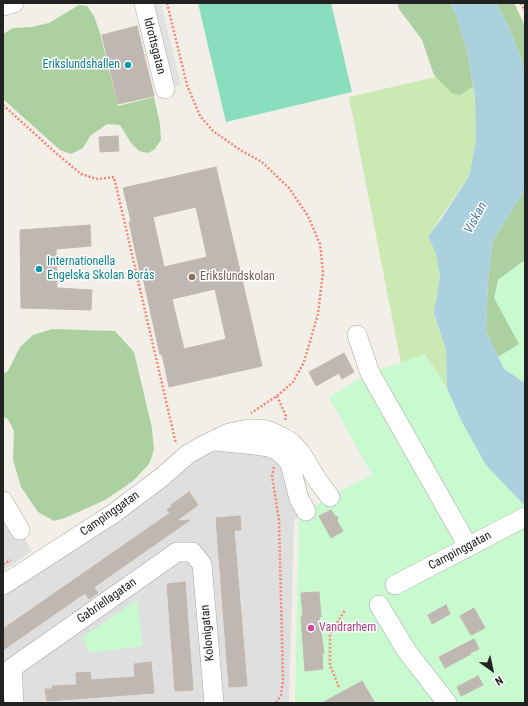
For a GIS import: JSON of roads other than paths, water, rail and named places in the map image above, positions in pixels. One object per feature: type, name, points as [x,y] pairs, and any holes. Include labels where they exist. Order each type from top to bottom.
[{"type":"street","points":[[3,6],[14,3]]},
{"type":"street","name":"Idrottsgatan","points":[[144,3],[165,89]]},
{"type":"street","points":[[357,334],[370,373],[468,546]]},
{"type":"street","name":"Campinggatan","points":[[3,585],[114,513],[162,477],[188,454],[229,433],[248,429],[261,429],[272,432],[280,444],[292,444],[301,453],[318,481],[330,497]]},
{"type":"street","points":[[280,444],[285,457],[290,464],[299,499],[306,511]]},
{"type":"street","points":[[3,501],[20,530]]},
{"type":"street","name":"Campinggatan","points":[[395,585],[522,519]]},
{"type":"street","name":"Gabriellagatan","points":[[14,703],[7,671],[177,552],[192,552],[202,564]]},
{"type":"street","name":"Kolonigatan","points":[[202,564],[214,703]]},
{"type":"street","points":[[379,605],[406,650],[447,703]]},
{"type":"water","name":"Viskan","points":[[450,3],[496,3],[508,25],[525,69],[525,187],[523,193],[493,240],[488,280],[486,331],[504,369],[525,383],[525,506],[486,465],[462,422],[447,388],[446,350],[434,313],[440,277],[436,254],[428,236],[442,218],[469,176],[476,141],[475,97],[467,50],[456,15]]},
{"type":"place","name":"Erikslundshallen","points":[[128,65]]},
{"type":"place","name":"Internationella Engelska Skolan Borås","points":[[39,269]]},
{"type":"place","name":"Erikslundskolan","points":[[192,277]]},
{"type":"place","name":"Vandrarhem","points":[[311,628]]}]
